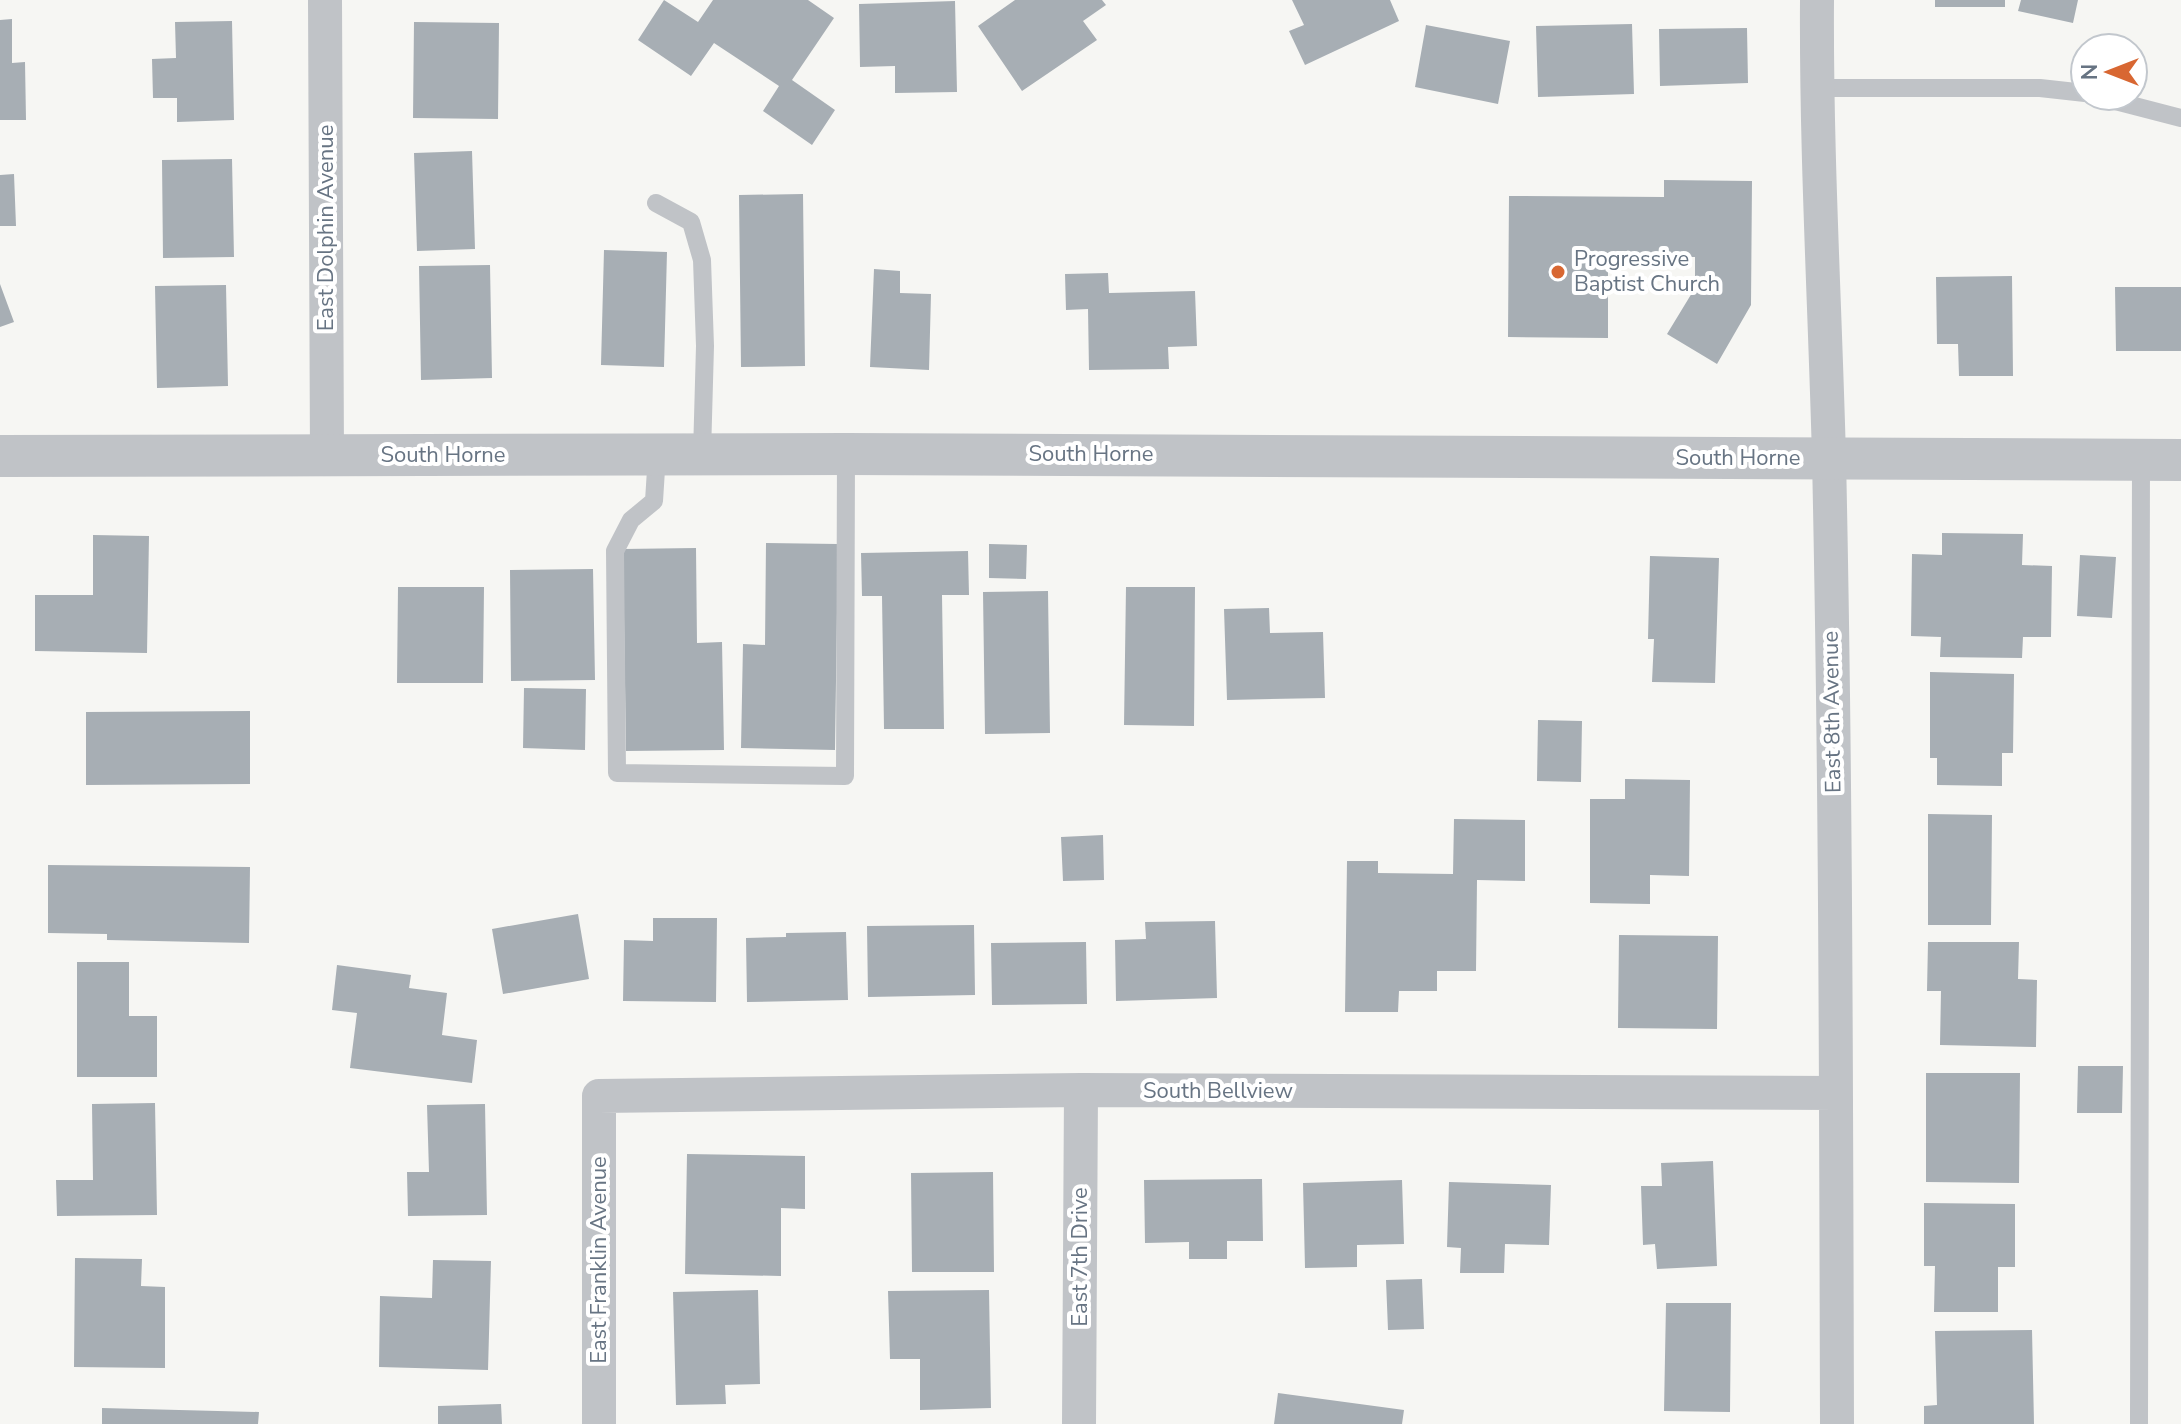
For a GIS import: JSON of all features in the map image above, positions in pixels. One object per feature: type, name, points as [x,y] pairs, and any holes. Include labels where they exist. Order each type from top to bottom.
[{"type":"street","name":"East Dolphin Avenue","points":[[325,0],[327,456]]},
{"type":"street","name":"East 8th Avenue","points":[[1817,0],[1816,88],[1829,458],[1837,1424]]},
{"type":"street","name":"South Horne","points":[[0,456],[846,454],[2161,460]]},
{"type":"street","name":"South Bellview","points":[[599,1096],[1081,1090],[1836,1093]]},
{"type":"street","name":"East 7th Drive","points":[[1079,1424],[1081,1090]]},
{"type":"street","name":"East Franklin Avenue","points":[[599,1096],[599,1424]]},
{"type":"lane","points":[[1816,88],[2040,88],[2069,91]]},
{"type":"lane","points":[[2149,110],[2181,118]]},
{"type":"lane","points":[[656,203],[691,222],[702,260],[705,346],[702,454]]},
{"type":"lane","points":[[657,454],[654,501],[631,520],[615,551],[617,773],[845,776],[846,454]]},
{"type":"lane","points":[[2139,1424],[2161,460]]},
{"type":"building","points":[[664,0],[698,22],[713,0],[808,0],[834,18],[792,80],[835,110],[812,145],[763,111],[779,86],[714,43],[691,76],[638,40]]},
{"type":"building","points":[[1015,0],[1102,0],[1106,5],[1083,21],[1097,40],[1022,91],[978,26]]},
{"type":"building","points":[[1292,0],[1390,0],[1399,21],[1305,65],[1289,31],[1304,25]]},
{"type":"building","points":[[1935,0],[2005,0],[2005,7],[1935,7]]},
{"type":"building","points":[[2021,0],[2078,0],[2073,23],[2018,11]]},
{"type":"building","points":[[955,1],[957,92],[895,93],[895,66],[860,67],[859,4]]},
{"type":"building","points":[[12,19],[12,63],[25,62],[26,120],[0,120],[0,20]]},
{"type":"building","points":[[232,21],[234,120],[177,122],[177,98],[153,98],[152,59],[176,58],[175,22]]},
{"type":"building","points":[[414,22],[499,23],[498,119],[413,118]]},
{"type":"building","points":[[1632,24],[1634,94],[1538,97],[1536,26]]},
{"type":"building","points":[[1426,25],[1510,41],[1498,104],[1415,87]]},
{"type":"building","points":[[1747,28],[1748,83],[1660,86],[1659,29]]},
{"type":"building","points":[[472,151],[475,249],[417,251],[414,153]]},
{"type":"building","points":[[232,159],[234,257],[163,258],[162,160]]},
{"type":"building","points":[[14,174],[16,226],[0,226],[0,175]]},
{"type":"building","name":"Progressive Baptist Church","points":[[1664,180],[1752,181],[1751,305],[1717,364],[1667,334],[1695,288],[1695,257],[1608,257],[1608,338],[1508,337],[1509,196],[1664,197]]},
{"type":"building","points":[[803,194],[805,366],[741,367],[739,195]]},
{"type":"building","points":[[604,250],[667,252],[664,367],[601,365]]},
{"type":"building","points":[[490,265],[492,378],[421,380],[419,266]]},
{"type":"building","points":[[874,269],[900,271],[900,293],[931,294],[929,370],[870,367]]},
{"type":"building","points":[[1108,273],[1109,293],[1195,291],[1197,346],[1168,347],[1169,369],[1089,370],[1088,309],[1066,310],[1065,274]]},
{"type":"building","points":[[2012,276],[2013,376],[1959,376],[1958,344],[1937,344],[1936,277]]},
{"type":"building","points":[[0,284],[14,322],[0,327]]},
{"type":"building","points":[[226,285],[228,386],[157,388],[155,286]]},
{"type":"building","points":[[2115,287],[2181,287],[2181,351],[2116,351]]},
{"type":"building","points":[[1942,533],[2023,534],[2022,565],[2052,566],[2051,637],[2023,637],[2022,658],[1940,657],[1941,637],[1911,636],[1912,554],[1942,555]]},
{"type":"building","points":[[93,535],[149,536],[147,653],[35,651],[35,595],[93,595]]},
{"type":"building","points":[[766,543],[838,544],[835,750],[741,748],[743,644],[765,645]]},
{"type":"building","points":[[989,544],[1027,545],[1026,579],[989,578]]},
{"type":"building","points":[[696,548],[697,643],[722,642],[724,750],[626,751],[623,549]]},
{"type":"building","points":[[968,551],[969,595],[942,595],[944,729],[884,729],[882,596],[862,596],[861,553]]},
{"type":"building","points":[[2080,555],[2116,557],[2112,618],[2077,616]]},
{"type":"building","points":[[1650,556],[1719,558],[1715,683],[1652,682],[1654,639],[1648,639]]},
{"type":"building","points":[[593,569],[595,680],[511,681],[510,570]]},
{"type":"building","points":[[398,587],[484,587],[483,683],[397,683]]},
{"type":"building","points":[[1126,587],[1195,587],[1194,726],[1124,725]]},
{"type":"building","points":[[1048,591],[1050,733],[985,734],[983,592]]},
{"type":"building","points":[[1269,608],[1270,633],[1323,632],[1325,698],[1227,700],[1224,609]]},
{"type":"building","points":[[1930,672],[2014,674],[2013,753],[2002,753],[2002,786],[1937,785],[1937,758],[1930,758]]},
{"type":"building","points":[[524,688],[586,689],[585,750],[523,748]]},
{"type":"building","points":[[250,711],[250,784],[86,785],[86,712]]},
{"type":"building","points":[[1538,720],[1582,721],[1581,782],[1537,781]]},
{"type":"building","points":[[1625,779],[1690,780],[1689,876],[1650,875],[1650,904],[1590,903],[1590,799],[1625,799]]},
{"type":"building","points":[[1928,814],[1992,815],[1991,925],[1928,925]]},
{"type":"building","points":[[1454,819],[1525,820],[1525,881],[1477,880],[1476,971],[1437,971],[1437,991],[1399,991],[1398,1012],[1345,1012],[1347,861],[1378,861],[1378,873],[1453,874]]},
{"type":"building","points":[[1103,835],[1104,880],[1063,881],[1061,837]]},
{"type":"building","points":[[48,865],[250,867],[249,943],[107,940],[107,934],[48,933]]},
{"type":"building","points":[[578,914],[589,979],[503,994],[492,929]]},
{"type":"building","points":[[653,918],[717,918],[716,1002],[623,1001],[624,940],[653,941]]},
{"type":"building","points":[[1215,921],[1217,998],[1116,1001],[1115,940],[1146,939],[1145,922]]},
{"type":"building","points":[[974,925],[975,995],[868,997],[867,926]]},
{"type":"building","points":[[846,932],[848,1000],[747,1002],[746,938],[786,937],[786,933]]},
{"type":"building","points":[[1619,935],[1718,936],[1717,1029],[1618,1028]]},
{"type":"building","points":[[1086,942],[1087,1004],[992,1005],[991,943]]},
{"type":"building","points":[[1928,942],[2019,942],[2018,979],[2037,980],[2036,1047],[1940,1045],[1941,991],[1927,991]]},
{"type":"building","points":[[77,962],[129,962],[129,1016],[157,1016],[157,1077],[77,1077]]},
{"type":"building","points":[[337,965],[411,975],[409,988],[447,993],[442,1035],[477,1040],[472,1083],[350,1068],[357,1013],[332,1010]]},
{"type":"building","points":[[2078,1066],[2123,1066],[2122,1113],[2077,1113]]},
{"type":"building","points":[[1926,1073],[2020,1073],[2019,1183],[1926,1182]]},
{"type":"building","points":[[155,1103],[157,1215],[57,1216],[56,1180],[93,1180],[92,1104]]},
{"type":"building","points":[[485,1104],[487,1215],[408,1216],[407,1172],[429,1172],[427,1105]]},
{"type":"building","points":[[687,1154],[805,1156],[805,1209],[781,1208],[781,1276],[685,1274]]},
{"type":"building","points":[[1713,1161],[1717,1266],[1657,1269],[1655,1244],[1643,1245],[1641,1186],[1662,1186],[1661,1163]]},
{"type":"building","points":[[993,1172],[994,1272],[912,1272],[911,1173]]},
{"type":"building","points":[[1262,1179],[1263,1241],[1227,1241],[1227,1259],[1189,1259],[1189,1242],[1145,1243],[1144,1180]]},
{"type":"building","points":[[1402,1180],[1404,1244],[1357,1245],[1357,1267],[1305,1268],[1303,1183]]},
{"type":"building","points":[[1449,1182],[1551,1185],[1549,1245],[1505,1244],[1504,1273],[1460,1273],[1461,1248],[1447,1247]]},
{"type":"building","points":[[1924,1203],[2015,1204],[2015,1267],[1998,1267],[1998,1312],[1934,1312],[1935,1266],[1924,1266]]},
{"type":"building","points":[[75,1258],[142,1259],[141,1286],[165,1287],[165,1368],[74,1367]]},
{"type":"building","points":[[433,1260],[491,1261],[488,1370],[379,1367],[380,1296],[432,1298]]},
{"type":"building","points":[[1422,1279],[1424,1329],[1388,1330],[1386,1280]]},
{"type":"building","points":[[758,1290],[760,1384],[725,1385],[726,1404],[676,1405],[673,1292]]},
{"type":"building","points":[[989,1290],[991,1408],[920,1410],[920,1359],[890,1359],[888,1291]]},
{"type":"building","points":[[1666,1303],[1731,1303],[1730,1412],[1664,1411]]},
{"type":"building","points":[[2032,1330],[2034,1424],[1924,1424],[1924,1406],[1937,1405],[1935,1331]]},
{"type":"building","points":[[1278,1393],[1404,1410],[1402,1424],[1274,1424]]},
{"type":"building","points":[[501,1404],[502,1424],[438,1424],[438,1406]]},
{"type":"building","points":[[102,1408],[259,1412],[258,1424],[102,1424]]},
{"type":"place","name":"Progressive Baptist Church","points":[[1558,272]]}]
